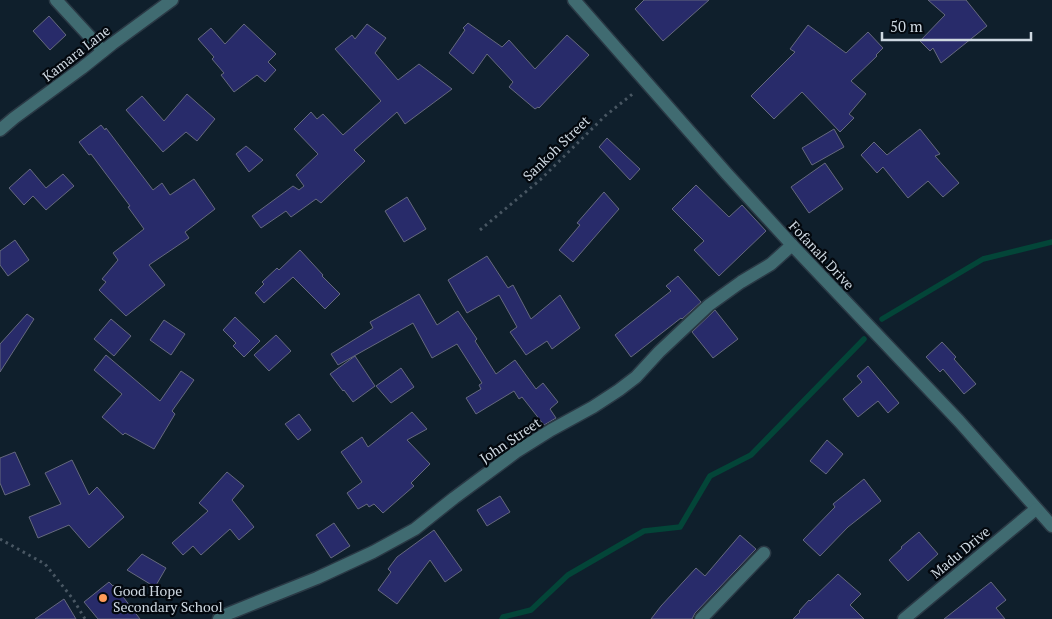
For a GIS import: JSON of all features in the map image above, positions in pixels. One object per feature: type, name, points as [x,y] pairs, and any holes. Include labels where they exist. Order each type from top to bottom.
[{"type":"street","points":[[56,0],[103,52]]},
{"type":"street","name":"Kamara Lane","points":[[0,130],[172,0]]},
{"type":"street","name":"Fofanah Drive","points":[[574,0],[727,174],[959,421],[1052,526]]},
{"type":"street","name":"John Street","points":[[219,619],[317,578],[373,552],[416,529],[516,452],[619,390],[636,377],[709,304],[771,264],[792,245]]},
{"type":"street","name":"Madu Drive","points":[[904,619],[1036,509]]},
{"type":"street","points":[[701,619],[764,553]]},
{"type":"path","name":"Sankoh Street","points":[[480,230],[540,180],[605,116],[647,83]]},
{"type":"path","points":[[0,539],[44,564],[73,599],[85,619]]},
{"type":"building","points":[[644,0],[709,0],[663,41],[635,9]]},
{"type":"building","points":[[928,0],[966,0],[987,26],[941,63],[933,48],[930,51],[920,41],[945,15]]},
{"type":"building","points":[[49,16],[66,35],[50,50],[33,31]]},
{"type":"building","points":[[468,23],[502,47],[509,40],[535,69],[567,35],[589,55],[539,108],[535,109],[509,87],[513,82],[487,54],[473,74],[449,53],[465,30],[463,28]]},
{"type":"building","points":[[244,24],[276,54],[268,62],[276,70],[265,82],[257,75],[234,92],[221,75],[224,73],[212,59],[214,57],[198,39],[211,28],[225,44]]},
{"type":"building","points":[[367,24],[386,38],[375,53],[398,80],[419,64],[452,89],[405,124],[397,112],[354,150],[365,161],[321,203],[316,199],[291,217],[286,211],[261,228],[252,216],[293,186],[299,190],[304,186],[296,175],[318,154],[294,129],[311,112],[317,119],[323,114],[343,135],[381,101],[335,49],[352,35],[355,39]]},
{"type":"building","points":[[808,25],[846,53],[868,32],[883,48],[851,81],[866,94],[849,114],[854,118],[840,132],[802,92],[774,119],[751,96],[795,52],[790,49]]},
{"type":"building","points":[[187,94],[215,119],[197,141],[186,132],[163,152],[126,110],[142,96],[164,121]]},
{"type":"building","points":[[101,125],[105,130],[106,128],[153,190],[162,183],[170,195],[194,179],[215,209],[185,232],[189,238],[149,265],[165,285],[126,316],[99,290],[106,282],[102,279],[118,260],[113,253],[144,229],[128,207],[130,206],[91,154],[89,155],[79,142]]},
{"type":"building","points":[[834,129],[844,147],[812,165],[802,148]]},
{"type":"building","points":[[920,129],[940,154],[935,156],[959,183],[943,197],[928,181],[908,198],[883,167],[877,173],[861,155],[874,142],[887,155]]},
{"type":"building","points":[[607,138],[640,169],[630,180],[599,147]]},
{"type":"building","points":[[246,146],[263,160],[249,172],[236,154]]},
{"type":"building","points":[[825,163],[843,189],[809,213],[791,187]]},
{"type":"building","points":[[30,169],[46,188],[63,174],[74,186],[46,210],[33,196],[24,205],[9,188]]},
{"type":"building","points":[[696,185],[729,217],[742,205],[766,231],[719,276],[694,250],[704,241],[672,209]]},
{"type":"building","points":[[604,192],[619,209],[573,262],[559,250],[580,225],[577,223]]},
{"type":"building","points":[[407,197],[426,229],[404,242],[385,211]]},
{"type":"building","points":[[15,240],[29,260],[8,276],[0,265],[0,251]]},
{"type":"building","points":[[300,250],[340,294],[325,309],[293,277],[264,303],[255,293],[264,284],[262,282],[277,268],[279,270]]},
{"type":"building","points":[[487,256],[508,288],[513,285],[531,319],[560,295],[580,328],[552,349],[547,341],[526,355],[510,332],[517,327],[499,295],[467,313],[448,280]]},
{"type":"building","points":[[678,276],[701,302],[682,319],[631,357],[615,335],[671,291],[666,286]]},
{"type":"building","points":[[419,294],[437,325],[458,311],[477,339],[475,341],[496,374],[515,360],[536,389],[543,383],[558,402],[550,409],[556,418],[544,425],[522,397],[519,399],[514,391],[476,414],[466,398],[481,389],[479,385],[482,383],[457,344],[432,358],[413,323],[338,365],[331,354],[373,328],[370,322]]},
{"type":"building","points":[[715,310],[738,339],[713,358],[692,332]]},
{"type":"building","points":[[27,314],[34,319],[0,372],[0,344]]},
{"type":"building","points":[[235,317],[260,341],[244,357],[233,346],[236,343],[223,330]]},
{"type":"building","points":[[111,319],[131,336],[114,356],[94,339]]},
{"type":"building","points":[[164,320],[185,334],[171,355],[150,340]]},
{"type":"building","points":[[276,335],[291,351],[269,371],[254,355]]},
{"type":"building","points":[[942,342],[976,384],[964,394],[943,369],[940,372],[926,357]]},
{"type":"building","points":[[106,355],[160,401],[181,371],[194,380],[172,411],[175,414],[154,449],[125,433],[123,435],[102,417],[122,394],[94,370]]},
{"type":"building","points":[[355,356],[375,386],[353,402],[330,374]]},
{"type":"building","points":[[868,366],[899,403],[888,413],[878,401],[858,417],[843,399],[862,382],[857,376]]},
{"type":"building","points":[[401,368],[414,387],[391,403],[376,386]]},
{"type":"building","points":[[412,412],[427,429],[407,440],[430,464],[411,483],[414,486],[383,513],[374,504],[369,507],[367,504],[358,509],[347,493],[362,482],[341,452],[362,437],[368,447]]},
{"type":"building","points":[[299,414],[311,430],[298,440],[285,424]]},
{"type":"building","points":[[827,440],[843,454],[826,474],[810,461]]},
{"type":"building","points":[[15,452],[30,485],[5,495],[0,483],[0,458]]},
{"type":"building","points":[[72,460],[89,495],[97,487],[124,517],[89,548],[69,525],[38,538],[29,517],[61,504],[45,473]]},
{"type":"building","points":[[227,472],[244,486],[232,500],[254,527],[239,540],[230,529],[201,555],[193,546],[183,555],[172,543],[208,511],[199,503]]},
{"type":"building","points":[[864,479],[881,501],[848,527],[820,556],[803,540],[835,507],[833,504]]},
{"type":"building","points":[[500,496],[510,512],[487,526],[477,510]]},
{"type":"building","points":[[334,523],[350,546],[331,558],[316,535]]},
{"type":"building","points":[[434,530],[462,570],[445,582],[430,560],[397,604],[378,590],[391,572],[388,569],[397,557]]},
{"type":"building","points":[[919,532],[938,554],[908,581],[889,560]]},
{"type":"building","points":[[740,535],[756,549],[695,613],[692,619],[651,619],[696,568],[705,576]]},
{"type":"building","points":[[142,554],[166,568],[155,587],[127,570]]},
{"type":"building","points":[[838,574],[861,594],[850,605],[864,619],[793,619],[809,600]]},
{"type":"building","name":"Good Hope Secondary School","points":[[109,582],[114,585],[140,619],[98,619],[84,602]]},
{"type":"building","points":[[991,582],[1006,600],[996,608],[1005,619],[944,619]]},
{"type":"building","points":[[64,599],[76,619],[35,619]]},
{"type":"waterway","points":[[882,319],[983,259],[1052,242]]},
{"type":"waterway","points":[[502,619],[503,617],[531,610],[568,575],[644,531],[680,527],[710,476],[751,455],[864,339]]},
{"type":"place","name":"Good Hope Secondary School","points":[[103,598]]}]
